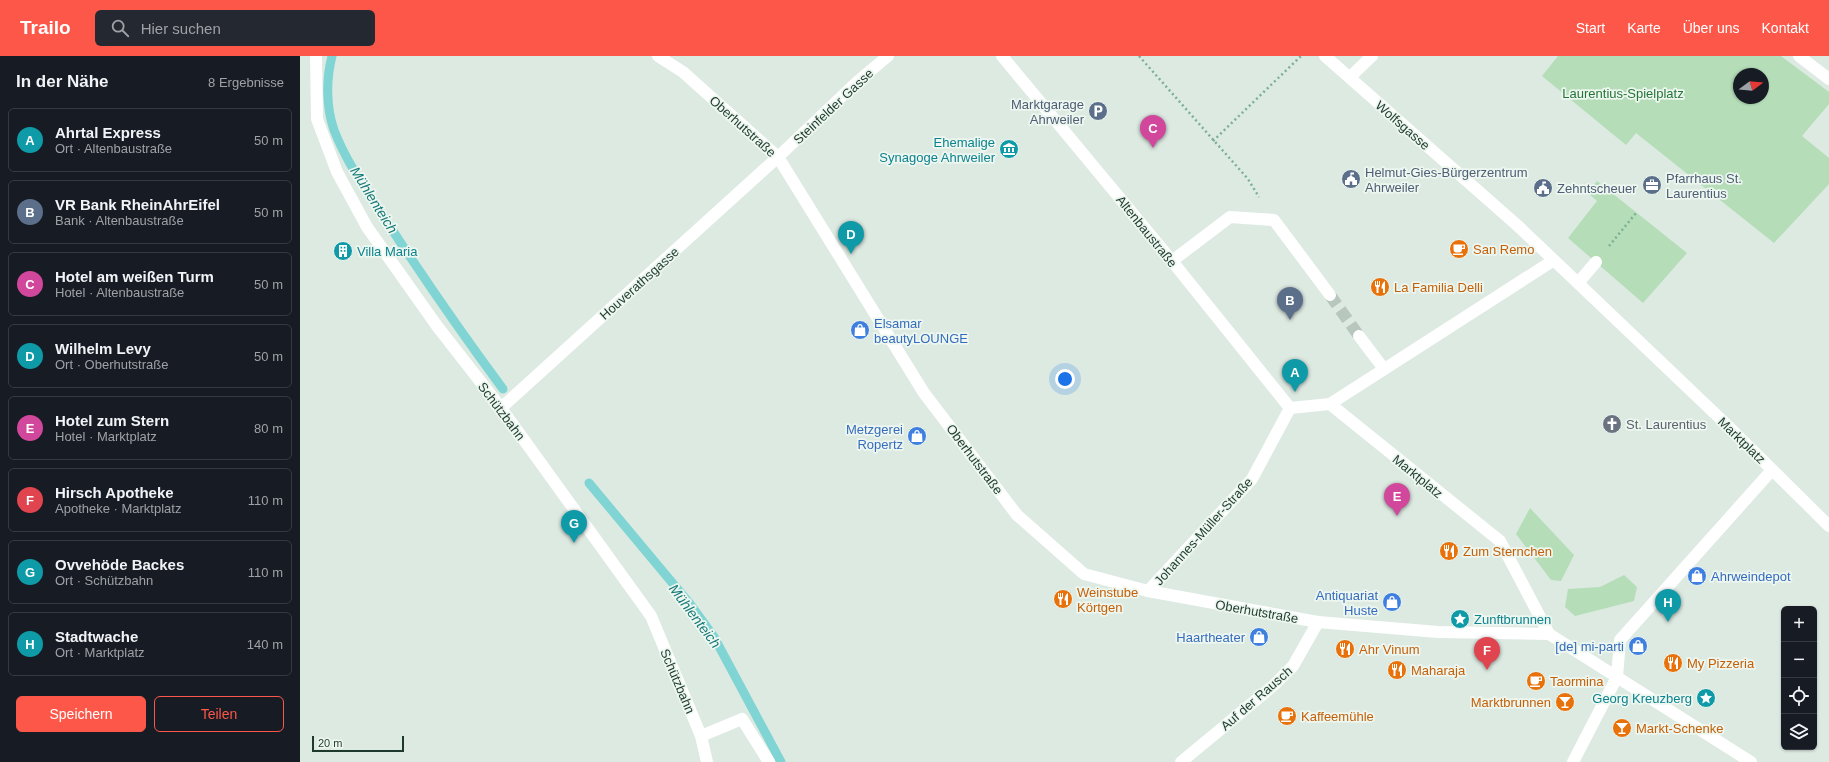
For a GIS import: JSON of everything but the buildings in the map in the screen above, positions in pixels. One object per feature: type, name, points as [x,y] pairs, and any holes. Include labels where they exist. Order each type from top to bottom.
[{"type":"street","name":"Schützbahn","points":[[316,56],[317,119],[337,172],[367,227],[437,326],[501,408],[651,616],[701,736],[707,762]]},
{"type":"street","name":"Oberhutstraße","points":[[658,56],[682,72],[778,157],[924,393],[1018,515],[1084,574],[1148,591],[1318,622],[1438,632],[1549,634]]},
{"type":"street","name":"Steinfelder Gasse","points":[[778,157],[857,82],[888,56]]},
{"type":"street","name":"Altenbaustraße","points":[[1002,56],[1172,261],[1290,408]]},
{"type":"street","name":"Wolfsgasse","points":[[1325,56],[1518,226]]},
{"type":"street","points":[[1350,77],[1372,56]]},
{"type":"street","points":[[1799,56],[1829,79]]},
{"type":"street","name":"Houverathsgasse","points":[[501,408],[778,157]]},
{"type":"street","points":[[1172,261],[1230,216],[1274,220],[1330,295]]},
{"type":"street","name":"Marktplatz","points":[[1518,226],[1727,425],[1772,470],[1620,640],[1617,678]]},
{"type":"street","points":[[1290,408],[1330,404],[1554,260]]},
{"type":"street","points":[[1578,283],[1596,262]]},
{"type":"street","points":[[1359,336],[1384,369]]},
{"type":"street","name":"Marktplatz","points":[[1330,404],[1500,542],[1549,634],[1751,762]]},
{"type":"street","name":"Johannes-Müller-Straße","points":[[1148,591],[1252,479],[1290,408]]},
{"type":"street","points":[[1772,470],[1829,526]]},
{"type":"street","name":"Auf der Rausch","points":[[1181,762],[1274,685],[1293,666],[1318,622]]},
{"type":"street","points":[[1573,762],[1617,678]]},
{"type":"street","points":[[701,736],[742,720],[770,762]]},
{"type":"path","points":[[1139,56],[1248,179],[1274,220]]},
{"type":"path","points":[[1213,141],[1302,56]]},
{"type":"path","points":[[1596,262],[1636,213]]},
{"type":"green space","name":"Laurentius-Spielplatz","points":[[1558,56],[1781,56],[1829,92],[1829,104],[1802,136],[1829,158],[1829,184],[1774,243],[1636,133],[1626,145],[1542,76]]},
{"type":"green space","points":[[1597,181],[1687,253],[1643,303],[1568,238],[1597,201],[1588,193]]},
{"type":"green space","points":[[1530,508],[1574,555],[1561,581],[1551,580],[1516,534]]},
{"type":"green space","points":[[1624,575],[1637,587],[1634,601],[1575,616],[1565,607],[1568,589],[1600,587]]},
{"type":"waterway","name":"Mühlenteich","points":[[332,56],[328,83],[329,112],[334,130],[345,155],[416,266],[503,389]]},
{"type":"waterway","name":"Mühlenteich","points":[[589,483],[690,604],[714,637],[781,762]]},
{"type":"tunnel","points":[[1330,295],[1359,336]]},
{"type":"place","name":"Marktgarage Ahrweiler","points":[[1098,111]]},
{"type":"place","name":"Hotel am weißen Turm","points":[[1153,148]]},
{"type":"place","name":"Ehemalige Synagoge Ahrweiler","points":[[1009,149]]},
{"type":"place","name":"Helmut-Gies-Bürgerzentrum Ahrweiler","points":[[1351,179]]},
{"type":"place","name":"Pfarrhaus St. Laurentius","points":[[1652,185]]},
{"type":"place","name":"Zehntscheuer","points":[[1543,188]]},
{"type":"place","name":"San Remo","points":[[1459,249]]},
{"type":"place","name":"Villa Maria","points":[[343,251]]},
{"type":"place","name":"Wilhelm Levy","points":[[851,254]]},
{"type":"place","name":"La Familia Delli","points":[[1380,287]]},
{"type":"place","name":"VR Bank RheinAhrEifel","points":[[1290,320]]},
{"type":"place","name":"Elsamar beautyLOUNGE","points":[[860,330]]},
{"type":"place","name":"Ahrtal Express","points":[[1295,392]]},
{"type":"place","name":"St. Laurentius","points":[[1612,424]]},
{"type":"place","name":"Metzgerei Ropertz","points":[[917,436]]},
{"type":"place","name":"Hotel zum Stern","points":[[1397,516]]},
{"type":"place","name":"Ovvehöde Backes","points":[[574,543]]},
{"type":"place","name":"Zum Sternchen","points":[[1449,551]]},
{"type":"place","name":"Ahrweindepot","points":[[1697,576]]},
{"type":"place","name":"Weinstube Körtgen","points":[[1063,599]]},
{"type":"place","name":"Antiquariat Huste","points":[[1392,602]]},
{"type":"place","name":"Zunftbrunnen","points":[[1460,619]]},
{"type":"place","name":"Stadtwache","points":[[1668,622]]},
{"type":"place","name":"Haartheater","points":[[1259,637]]},
{"type":"place","name":"[de] mi-parti","points":[[1638,646]]},
{"type":"place","name":"Ahr Vinum","points":[[1345,649]]},
{"type":"place","name":"My Pizzeria","points":[[1673,663]]},
{"type":"place","name":"Maharaja","points":[[1397,670]]},
{"type":"place","name":"Hirsch Apotheke","points":[[1487,670]]},
{"type":"place","name":"Taormina","points":[[1536,681]]},
{"type":"place","name":"Georg Kreuzberg","points":[[1706,698]]},
{"type":"place","name":"Marktbrunnen","points":[[1565,702]]},
{"type":"place","name":"Kaffeemühle","points":[[1287,716]]},
{"type":"place","name":"Markt-Schenke","points":[[1622,728]]}]
